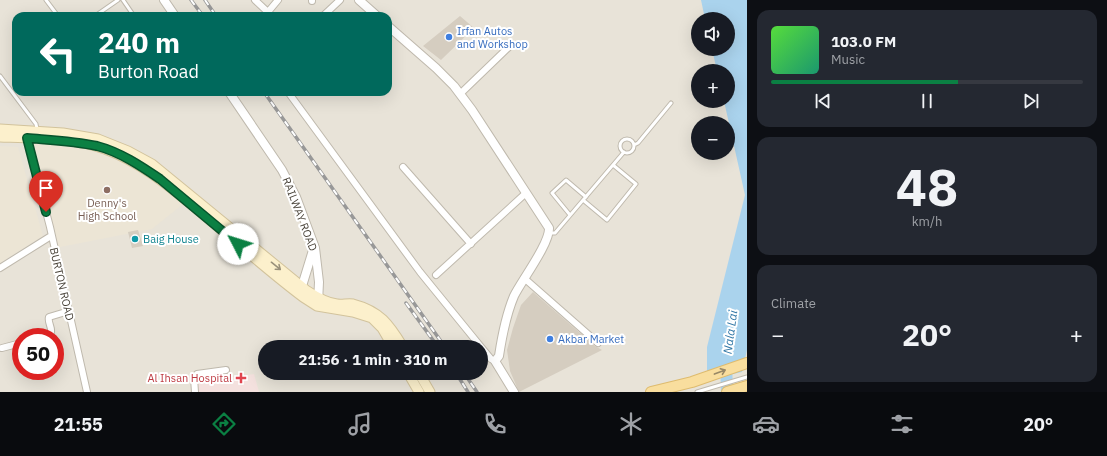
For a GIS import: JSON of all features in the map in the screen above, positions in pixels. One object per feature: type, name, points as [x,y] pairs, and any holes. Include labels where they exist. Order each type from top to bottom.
[{"type":"main road","points":[[0,129],[97,146],[147,170],[299,289],[318,302],[372,318],[382,328],[389,340]]},
{"type":"main road","points":[[0,137],[26,134]]},
{"type":"main road","points":[[318,302],[351,304],[372,311],[385,320],[398,340]]},
{"type":"main road","points":[[653,392],[692,382],[747,362]]},
{"type":"main road","points":[[412,380],[419,392]]},
{"type":"main road","points":[[423,380],[430,392]]},
{"type":"main road","points":[[727,392],[747,386]]},
{"type":"street","points":[[164,0],[172,12]]},
{"type":"street","points":[[255,0],[268,12]]},
{"type":"street","points":[[271,12],[278,0]]},
{"type":"street","points":[[327,12],[340,0]]},
{"type":"street","points":[[359,0],[372,12]]},
{"type":"street","points":[[392,30],[436,68],[460,94],[549,228],[549,233],[540,252],[524,278],[507,314],[499,356],[495,361]]},
{"type":"street","points":[[460,94],[512,44]]},
{"type":"street","name":"RAILWAY ROAD","points":[[232,96],[282,170],[296,197],[314,246],[319,276],[318,302]]},
{"type":"street","points":[[291,96],[420,272],[475,340]]},
{"type":"street","name":"BURTON ROAD","points":[[26,134],[87,392]]},
{"type":"street","points":[[403,167],[471,244]]},
{"type":"street","points":[[436,275],[526,193]]},
{"type":"street","points":[[0,268],[51,236]]},
{"type":"street","points":[[299,289],[314,246]]},
{"type":"street","points":[[524,278],[598,343]]},
{"type":"street","points":[[51,328],[48,320],[49,317],[69,311]]},
{"type":"street","points":[[2,348],[12,345]]},
{"type":"street","points":[[488,355],[495,361],[514,392]]},
{"type":"street","points":[[195,392],[194,378],[197,374],[226,370]]},
{"type":"lane","points":[[46,0],[55,12]]},
{"type":"lane","points":[[101,12],[118,0]]},
{"type":"lane","points":[[123,0],[131,12]]},
{"type":"lane","points":[[0,76],[12,92]]},
{"type":"lane","points":[[15,96],[36,124],[39,135]]},
{"type":"lane","points":[[634,145],[632,142],[625,140],[620,146],[621,150],[624,152],[631,152],[634,145],[638,143],[671,103]]},
{"type":"lane","points":[[549,233],[555,233],[624,152]]},
{"type":"lane","points":[[570,215],[552,194],[566,180],[607,220],[636,184],[613,166]]},
{"type":"lane","points":[[697,392],[747,377]]},
{"type":"shaded area","points":[[0,0],[747,0],[747,392],[0,392]]},
{"type":"shaded area","name":"Denny's High School","points":[[27,138],[105,149],[187,201],[152,229],[55,248]]},
{"type":"shaded area","points":[[0,146],[18,147],[43,236],[0,263]]},
{"type":"shaded area","name":"Al Ihsan Hospital","points":[[254,374],[259,392],[198,392],[197,383]]},
{"type":"water","points":[[701,0],[747,0],[747,350],[742,372],[707,380],[707,347],[745,195],[735,150],[735,116],[727,116],[726,108],[735,108],[735,64],[715,64],[714,56],[735,56],[735,12],[704,12]]},
{"type":"building","name":"Irfan Autos and Workshop","points":[[460,16],[474,28],[441,60],[423,46]]},
{"type":"building","name":"Baig House","points":[[138,230],[143,246],[132,248],[128,232]]},
{"type":"building","name":"Akbar Market","points":[[533,292],[595,346],[602,350],[519,392],[510,371],[507,350],[521,305]]},
{"type":"waterway","name":"Nala Lai","points":[[726,361],[727,392]]},
{"type":"railway","points":[[191,0],[200,12]]},
{"type":"railway","points":[[205,0],[213,12]]},
{"type":"railway","points":[[267,96],[440,340]]},
{"type":"railway","points":[[406,303],[433,340]]},
{"type":"railway","points":[[460,380],[468,392]]},
{"type":"railway","points":[[469,380],[477,392]]},
{"type":"place","name":"Irfan Autos and Workshop","points":[[449,37]]},
{"type":"place","name":"Denny's High School","points":[[107,190]]},
{"type":"place","name":"Baig House","points":[[135,239]]},
{"type":"place","name":"Akbar Market","points":[[550,339]]},
{"type":"place","name":"Al Ihsan Hospital","points":[[241,378]]},
{"type":"route","points":[[46,212],[27,138],[60,140],[97,146],[133,162],[160,179],[238,244]]}]
